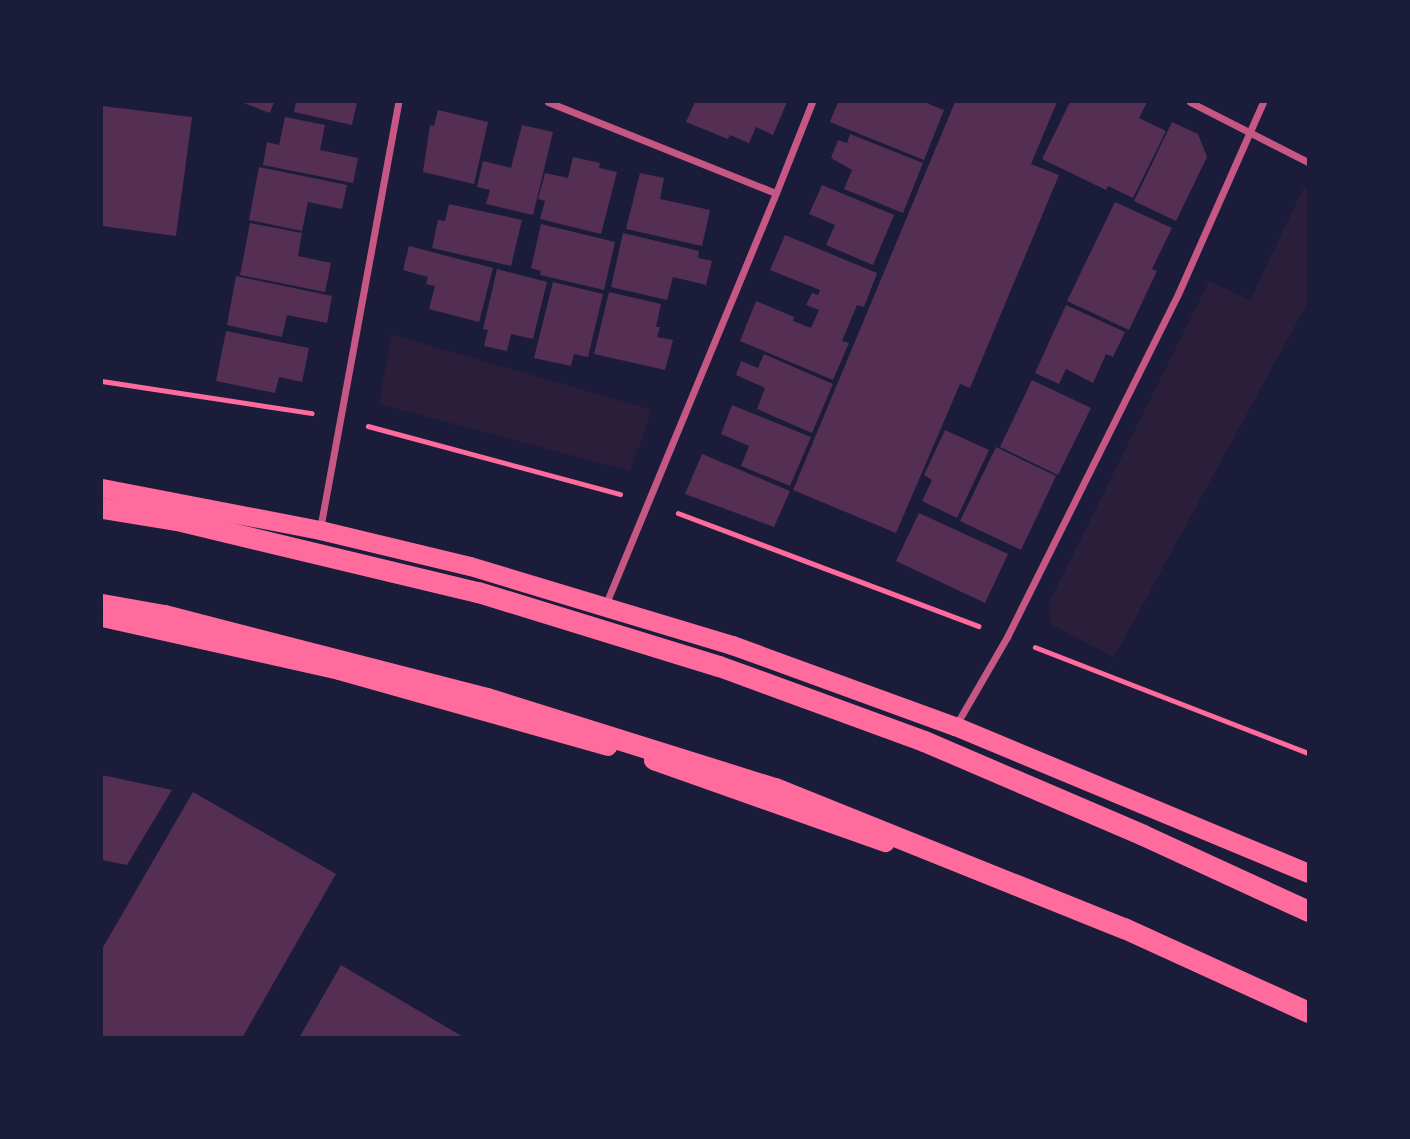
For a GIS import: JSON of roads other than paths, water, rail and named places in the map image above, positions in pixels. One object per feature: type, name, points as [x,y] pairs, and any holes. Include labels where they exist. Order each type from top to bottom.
[{"type":"highway","points":[[102,488],[320,530],[470,566],[733,645],[955,726],[1308,873]]},
{"type":"highway","points":[[102,508],[177,520],[478,592],[719,666],[924,741],[1143,835],[1308,911]]},
{"type":"highway","points":[[102,604],[164,615],[488,698],[775,788],[1124,928],[1308,1012]]},
{"type":"highway","points":[[102,617],[339,670],[638,754],[931,859],[1140,943],[1308,1019]]},
{"type":"street","points":[[320,530],[398,102]]},
{"type":"street","points":[[548,102],[776,193]]},
{"type":"street","points":[[605,606],[812,102]]},
{"type":"street","points":[[1190,102],[1308,162]]},
{"type":"street","points":[[955,726],[1007,637],[1178,294],[1263,102]]}]
